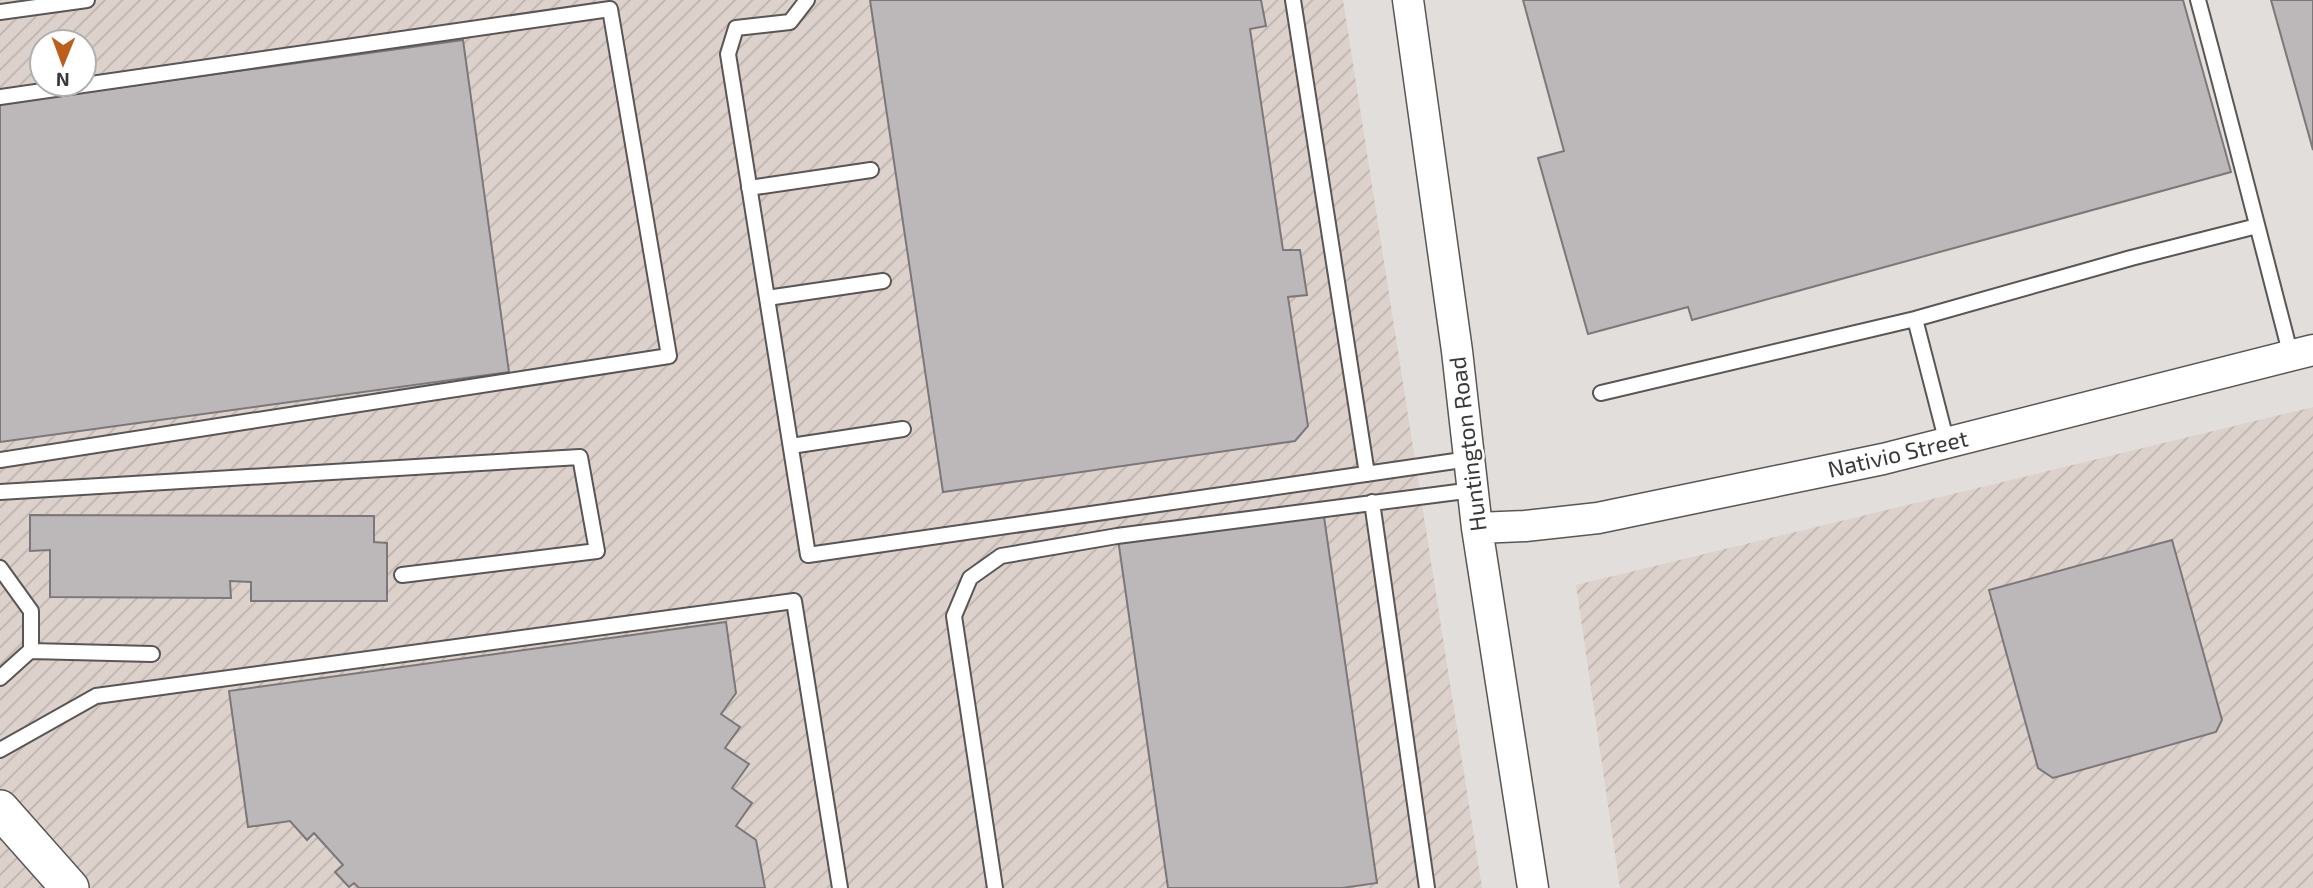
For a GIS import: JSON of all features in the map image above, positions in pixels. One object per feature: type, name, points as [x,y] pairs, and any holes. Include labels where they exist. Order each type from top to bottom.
[{"type":"street","name":"Huntington Road","points":[[1408,0],[1454,325],[1477,528],[1533,888]]},
{"type":"street","name":"Nativio Street","points":[[1477,528],[1525,526],[1598,517],[1883,459],[2302,353]]},
{"type":"street","points":[[0,809],[70,888]]},
{"type":"lane","points":[[0,12],[87,0]]},
{"type":"lane","points":[[807,0],[790,22],[736,28],[728,54],[808,555],[1469,459]]},
{"type":"lane","points":[[1293,0],[1367,474]]},
{"type":"lane","points":[[2198,0],[2257,226],[2302,353]]},
{"type":"lane","points":[[0,97],[610,9],[669,356],[0,460]]},
{"type":"lane","points":[[749,188],[871,170]]},
{"type":"lane","points":[[1601,393],[1915,319],[2257,226]]},
{"type":"lane","points":[[767,298],[883,281]]},
{"type":"lane","points":[[1915,319],[1947,443]]},
{"type":"lane","points":[[791,446],[903,429]]},
{"type":"lane","points":[[0,492],[580,457],[597,551],[402,575]]},
{"type":"lane","points":[[995,888],[954,616],[970,578],[1002,556],[1117,536],[1473,491]]},
{"type":"lane","points":[[1372,502],[1427,888]]},
{"type":"lane","points":[[0,568],[31,611],[30,651]]},
{"type":"lane","points":[[0,750],[96,696],[794,601],[840,888]]},
{"type":"lane","points":[[0,678],[30,651],[152,654]]},
{"type":"shaded area","points":[[0,0],[1343,0],[1482,888],[0,888]]},
{"type":"shaded area","points":[[2313,407],[2313,888],[1620,888],[1576,585]]},
{"type":"building","points":[[870,0],[1261,0],[1266,26],[1250,29],[1283,250],[1300,250],[1307,295],[1288,297],[1308,426],[1295,441],[943,492]]},
{"type":"building","points":[[1523,0],[2183,0],[2231,172],[1692,320],[1688,307],[1588,334],[1538,158],[1564,151]]},
{"type":"building","points":[[2271,0],[2313,0],[2313,150]]},
{"type":"building","points":[[463,40],[509,372],[0,442],[0,104],[43,98],[98,98],[98,90]]},
{"type":"building","points":[[1323,510],[1377,883],[1342,888],[1168,888],[1118,539]]},
{"type":"building","points":[[30,515],[374,516],[374,542],[387,543],[387,601],[251,601],[251,582],[230,581],[231,598],[50,597],[50,550],[30,551]]},
{"type":"building","points":[[2172,540],[2222,720],[2216,732],[2053,778],[2038,768],[1989,590]]},
{"type":"building","points":[[726,622],[736,693],[721,714],[740,727],[725,748],[749,764],[732,788],[752,803],[736,826],[756,840],[765,888],[359,888],[354,883],[349,887],[335,872],[343,865],[314,833],[307,840],[290,821],[248,827],[229,691]]}]
